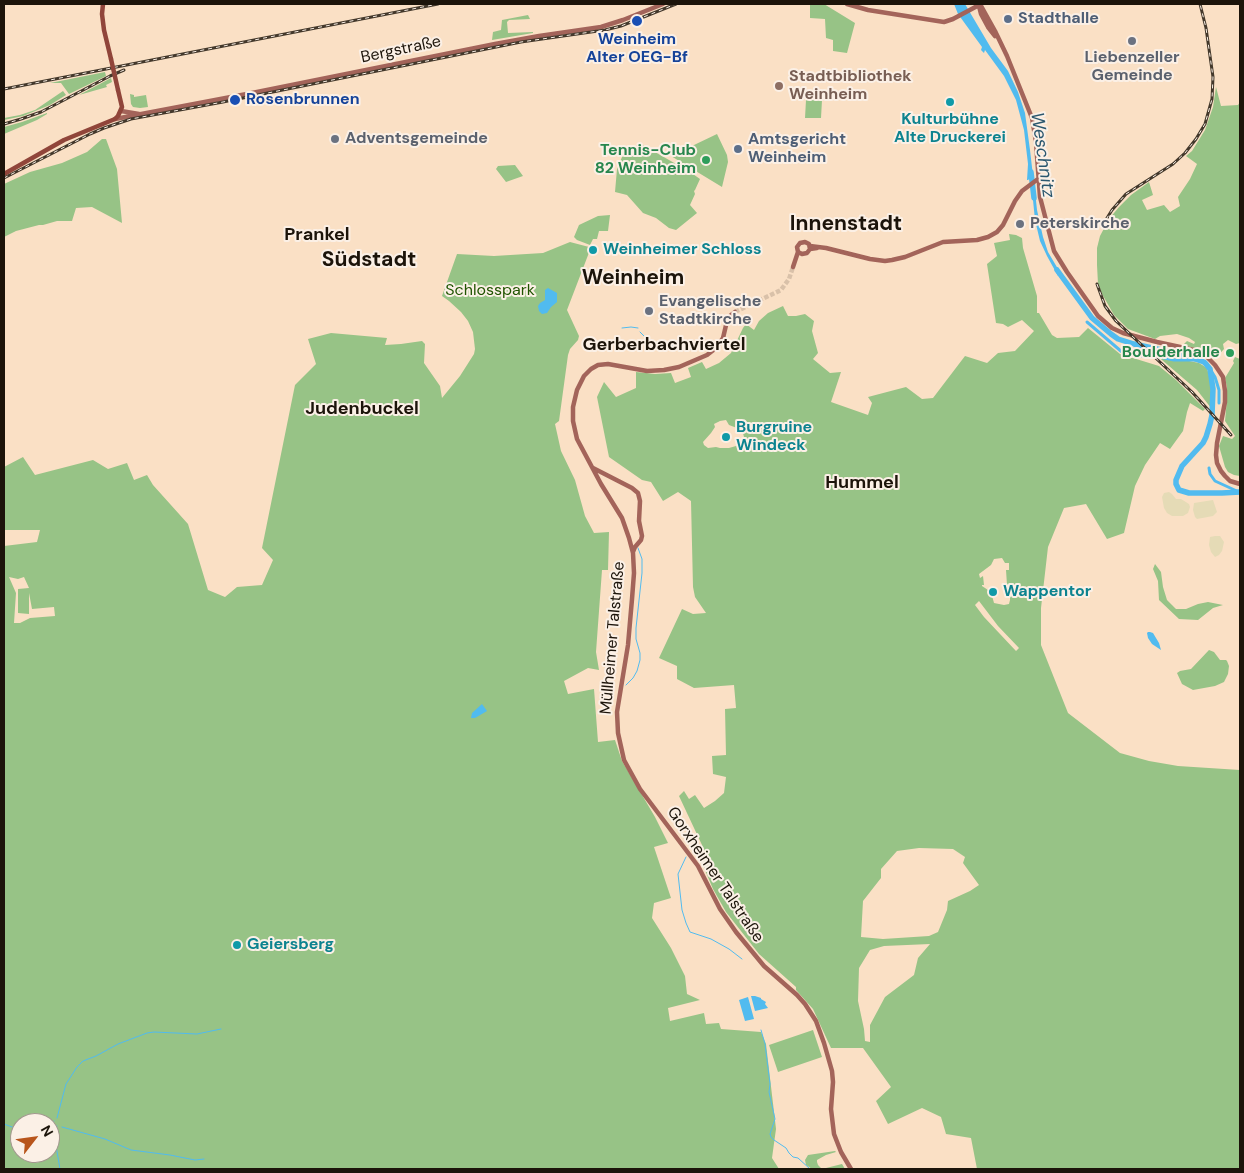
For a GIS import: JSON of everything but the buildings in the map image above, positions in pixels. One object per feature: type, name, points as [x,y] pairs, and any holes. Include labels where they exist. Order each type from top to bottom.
[{"type":"main road","points":[[4,174],[64,140],[115,119],[121,111],[104,30],[103,4]]},
{"type":"main road","name":"Bergstraße","points":[[115,119],[131,114],[142,114],[504,42],[601,27],[663,4]]},
{"type":"main road","points":[[847,4],[868,10],[936,22],[948,21],[980,4]]},
{"type":"main road","points":[[980,4],[981,14],[988,27],[998,39]]},
{"type":"main road","points":[[980,4],[1007,56],[1032,118],[1036,142],[1038,190],[1054,251],[1089,304],[1105,323],[1123,333],[1154,342],[1194,350],[1211,360],[1219,370],[1225,391],[1225,402],[1216,455],[1221,471],[1225,476],[1230,481],[1240,484]]},
{"type":"main road","points":[[970,10],[981,14]]},
{"type":"main road","points":[[121,104],[131,114]]},
{"type":"main road","points":[[121,111],[131,114]]},
{"type":"main road","points":[[810,248],[826,248],[885,261],[947,241],[986,238],[995,234],[1003,226],[1016,198],[1027,186],[1038,179]]},
{"type":"main road","points":[[1027,186],[1033,186],[1038,190]]},
{"type":"main road","points":[[800,253],[797,247],[800,243],[806,242],[810,248]]},
{"type":"main road","points":[[800,253],[807,253],[810,248]]},
{"type":"main road","points":[[793,267],[800,253]]},
{"type":"main road","name":"Müllheimer Talstraße","points":[[622,752],[618,733],[617,712],[628,645],[634,573],[633,552],[622,518],[598,480],[577,439],[573,410],[577,390],[589,370],[601,364],[611,364],[640,370],[664,370],[679,367],[707,355],[715,350],[721,342],[727,321],[735,312]]},
{"type":"main road","points":[[592,467],[638,493],[640,501],[639,521],[642,536],[633,552]]},
{"type":"main road","points":[[598,480],[603,473]]},
{"type":"main road","points":[[631,543],[636,545]]},
{"type":"main road","name":"Gorxheimer Talstraße","points":[[622,752],[635,782],[698,866],[726,919],[764,966],[797,995],[816,1021],[832,1071],[831,1109],[834,1134],[840,1152],[851,1169]]},
{"type":"green space","points":[[810,4],[824,4],[855,23],[847,53],[833,51],[833,40],[826,38],[825,19],[810,18]]},
{"type":"green space","points":[[528,15],[530,19],[509,20],[507,22],[508,33],[533,33],[492,40],[493,32],[501,30],[502,20]]},
{"type":"green space","points":[[105,72],[106,76],[69,94],[61,83],[50,83]]},
{"type":"green space","points":[[111,78],[112,82],[106,85],[107,87],[79,95]]},
{"type":"green space","points":[[1216,87],[1221,106],[1238,105],[1240,102],[1240,343],[1236,344],[1228,340],[1223,344],[1224,349],[1215,359],[1209,353],[1183,345],[1187,341],[1194,344],[1195,342],[1189,338],[1177,334],[1160,336],[1155,339],[1128,329],[1114,315],[1098,284],[1097,248],[1100,236],[1109,219],[1131,195],[1149,182],[1153,195],[1142,200],[1147,210],[1164,205],[1170,212],[1180,206],[1178,197],[1197,164],[1186,156],[1192,151],[1205,130],[1213,107]]},
{"type":"green space","points":[[63,91],[66,95],[50,105],[23,116],[4,120],[4,118],[35,110]]},
{"type":"green space","points":[[130,94],[134,95],[134,97],[146,95],[148,107],[133,107]]},
{"type":"green space","points":[[806,100],[822,100],[821,118],[805,118]]},
{"type":"green space","points":[[47,113],[37,120],[4,134],[4,127]]},
{"type":"green space","points":[[717,134],[727,155],[728,162],[722,187],[671,156]]},
{"type":"green space","points":[[102,139],[106,139],[117,169],[122,223],[92,207],[76,208],[72,221],[57,221],[39,225],[16,231],[4,237],[4,184],[30,172],[62,163],[87,152]]},
{"type":"green space","points":[[639,144],[700,179],[690,205],[697,213],[676,230],[669,228],[656,218],[643,213],[627,195],[615,192],[617,169],[622,157]]},
{"type":"green space","points":[[515,165],[523,176],[506,182],[496,169],[498,166]]},
{"type":"green space","points":[[610,215],[608,231],[599,231],[597,239],[593,239],[590,245],[574,237],[579,225],[598,216]]},
{"type":"green space","points":[[1009,234],[1022,238],[1023,248],[1037,296],[1037,313],[1039,313],[1052,335],[1057,338],[1079,337],[1088,328],[1120,354],[1159,366],[1205,409],[1203,411],[1190,403],[1183,431],[1170,449],[1160,443],[1145,465],[1135,486],[1124,533],[1107,539],[1086,504],[1064,508],[1048,547],[1041,608],[1041,645],[1068,713],[1120,753],[1178,766],[1240,770],[1240,1169],[977,1169],[971,1138],[946,1134],[941,1117],[922,1108],[888,1124],[876,1101],[891,1087],[863,1048],[831,1048],[813,1009],[796,990],[796,987],[759,954],[726,912],[713,889],[697,851],[702,845],[679,796],[684,791],[689,799],[695,795],[704,808],[724,793],[726,777],[713,774],[712,756],[726,755],[725,709],[736,708],[734,685],[694,688],[677,679],[677,666],[659,658],[682,609],[693,614],[706,613],[695,597],[693,587],[691,501],[678,492],[663,501],[651,482],[642,480],[609,457],[597,397],[604,382],[616,397],[636,388],[636,372],[671,373],[675,383],[691,377],[688,368],[702,362],[706,369],[719,363],[731,353],[746,324],[754,330],[759,321],[768,313],[783,306],[788,316],[805,314],[814,321],[812,331],[818,353],[813,359],[830,373],[841,372],[831,402],[868,415],[872,403],[868,397],[906,387],[922,399],[933,398],[965,356],[987,363],[998,353],[1015,351],[1034,331],[1022,320],[1008,327],[996,323],[987,264],[997,256],[994,243],[1010,240]],"holes":[[[726,420],[729,425],[743,433],[744,437],[741,442],[729,448],[708,448],[704,445],[703,442],[715,427],[714,424]],[[1002,558],[1005,563],[1009,563],[1009,570],[1006,570],[1007,585],[1010,592],[1009,604],[994,603],[991,592],[982,586],[984,585],[983,576],[980,578],[979,574],[991,565],[994,559]],[[979,601],[998,626],[1019,648],[1016,651],[975,605]],[[919,848],[953,849],[965,857],[963,863],[979,885],[948,901],[947,910],[938,932],[929,936],[883,939],[861,937],[863,901],[881,878],[881,869],[897,851]],[[930,944],[918,958],[914,975],[885,997],[870,1025],[870,1042],[865,1041],[858,1001],[859,968],[870,950],[884,946]]]},
{"type":"green space","name":"Schlosspark","points":[[570,242],[589,247],[590,250],[567,310],[579,336],[568,355],[559,421],[555,424],[561,451],[575,480],[585,516],[594,533],[609,532],[608,570],[602,570],[596,652],[599,670],[588,668],[564,681],[568,694],[594,689],[598,742],[615,740],[622,761],[668,843],[654,847],[671,898],[654,903],[652,918],[671,948],[685,976],[687,994],[700,1000],[668,1008],[670,1021],[704,1013],[706,1024],[719,1023],[721,1029],[761,1032],[766,1044],[776,1129],[772,1158],[779,1169],[4,1169],[4,546],[37,542],[40,530],[4,530],[4,467],[23,457],[35,475],[93,460],[108,469],[127,463],[134,480],[147,475],[153,485],[188,524],[208,590],[225,597],[237,587],[262,585],[273,560],[262,548],[295,385],[316,364],[308,339],[331,333],[387,338],[385,345],[422,341],[425,344],[424,363],[440,386],[442,398],[460,376],[474,354],[475,349],[473,332],[468,321],[461,312],[442,296],[457,254],[494,256],[543,253]],"holes":[[[9,577],[18,579],[24,577],[29,588],[18,589],[18,613],[29,614],[29,593],[32,609],[54,607],[55,616],[30,618],[20,623],[14,623],[16,593]]]},
{"type":"green space","points":[[1155,354],[1199,363],[1207,368],[1212,388],[1211,408],[1197,390]]},
{"type":"green space","points":[[1235,357],[1240,359],[1240,476],[1228,472],[1219,446],[1223,436],[1232,439],[1235,436],[1225,421],[1227,387],[1225,378],[1234,363]]},
{"type":"green space","points":[[1155,564],[1161,572],[1167,600],[1176,609],[1186,609],[1208,602],[1223,605],[1213,608],[1198,620],[1179,619],[1159,600],[1158,581],[1153,569]]},
{"type":"green space","points":[[1209,650],[1214,652],[1220,660],[1227,661],[1229,666],[1228,674],[1224,682],[1215,686],[1193,690],[1182,684],[1177,673],[1191,669]]},
{"type":"green space","points":[[813,1030],[822,1057],[778,1072],[769,1045]]},
{"type":"green space","points":[[835,1151],[817,1160],[818,1165],[821,1168],[826,1168],[842,1164],[845,1169],[812,1169],[806,1165],[805,1160],[808,1155]]},
{"type":"sand","points":[[1169,492],[1176,499],[1181,499],[1189,504],[1188,513],[1183,516],[1172,516],[1167,513],[1162,497],[1164,493]]},
{"type":"sand","points":[[1213,500],[1217,512],[1213,516],[1197,519],[1193,510],[1194,503]]},
{"type":"sand","points":[[1220,536],[1224,542],[1222,551],[1215,557],[1209,545],[1210,537]]},
{"type":"water","points":[[954,4],[965,4],[991,48],[1008,71],[1018,92],[1025,113],[1033,176],[1028,180],[1024,130],[1016,100],[1004,76],[985,50],[984,53],[981,50],[982,47],[958,14]]},
{"type":"water","points":[[1032,190],[1035,191],[1037,210],[1048,252],[1061,274],[1058,276],[1040,241],[1035,220]]},
{"type":"water","points":[[548,288],[557,293],[557,302],[547,313],[542,314],[538,306],[545,300],[545,290]]},
{"type":"water","points":[[1148,632],[1153,633],[1161,650],[1152,644],[1148,638]]},
{"type":"water","points":[[482,704],[487,711],[475,718],[471,718],[472,713]]},
{"type":"water","points":[[751,996],[761,998],[766,1002],[765,1004],[768,1008],[755,1011]]},
{"type":"water","points":[[748,997],[754,1019],[745,1021],[739,1000]]},
{"type":"waterway","name":"Weschnitz","points":[[1031,172],[1034,198]]},
{"type":"waterway","name":"Weschnitz","points":[[1057,270],[1092,318],[1118,339],[1184,355],[1206,364],[1210,369],[1213,389],[1210,424],[1203,443],[1182,466],[1176,484],[1179,490],[1189,493],[1240,492]]},
{"type":"waterway","points":[[1087,322],[1122,352],[1129,355],[1174,360],[1198,360]]},
{"type":"waterway","points":[[622,328],[638,328]]},
{"type":"waterway","points":[[640,332],[646,338],[654,341]]},
{"type":"waterway","points":[[657,342],[668,345]]},
{"type":"waterway","points":[[672,345],[692,350]]},
{"type":"waterway","points":[[1210,369],[1219,390],[1219,403]]},
{"type":"waterway","points":[[1209,468],[1210,474],[1215,481],[1239,492]]},
{"type":"waterway","points":[[626,685],[637,671],[640,660],[636,628],[642,559],[638,548]]},
{"type":"waterway","points":[[686,857],[678,874],[682,910],[690,932],[711,939],[742,959]]},
{"type":"waterway","points":[[58,1113],[66,1084],[83,1061],[118,1044],[147,1033],[197,1034],[221,1029]]},
{"type":"waterway","points":[[761,1030],[765,1044],[770,1084],[769,1092],[775,1119],[770,1134],[771,1137],[786,1148],[793,1157],[798,1158],[810,1169]]},
{"type":"waterway","points":[[4,1124],[10,1126]]},
{"type":"waterway","points":[[62,1127],[105,1139],[131,1150],[195,1160],[204,1159]]},
{"type":"waterway","points":[[59,1163],[60,1169]]},
{"type":"tunnel","points":[[735,312],[781,290],[789,279],[793,267]]},
{"type":"railway","points":[[4,89],[438,4]]},
{"type":"railway","points":[[4,178],[90,134],[131,119],[521,42],[605,30],[621,26],[676,4]]},
{"type":"railway","points":[[1102,226],[1112,210],[1126,194],[1173,164],[1185,153],[1205,124],[1212,99],[1213,77],[1206,28],[1200,4]]},
{"type":"railway","points":[[4,124],[41,112],[124,70]]},
{"type":"railway","points":[[1097,284],[1105,306],[1116,321],[1192,392],[1231,435]]},
{"type":"place","name":"Stadthalle","points":[[1008,19]]},
{"type":"place","name":"Weinheim Alter OEG-Bf","points":[[637,21]]},
{"type":"place","name":"Liebenzeller Gemeinde","points":[[1132,41]]},
{"type":"place","name":"Stadtbibliothek Weinheim","points":[[779,86]]},
{"type":"place","name":"Rosenbrunnen","points":[[235,100]]},
{"type":"place","name":"Kulturbühne Alte Druckerei","points":[[950,102]]},
{"type":"place","name":"Adventsgemeinde","points":[[335,139]]},
{"type":"place","name":"Amtsgericht Weinheim","points":[[738,149]]},
{"type":"place","name":"Tennis-Club 82 Weinheim","points":[[706,160]]},
{"type":"place","name":"Peterskirche","points":[[1020,224]]},
{"type":"place","name":"Weinheimer Schloss","points":[[593,250]]},
{"type":"place","name":"Evangelische Stadtkirche","points":[[649,311]]},
{"type":"place","name":"Boulderhalle","points":[[1230,353]]},
{"type":"place","name":"Burgruine Windeck","points":[[726,437]]},
{"type":"place","name":"Wappentor","points":[[993,592]]},
{"type":"place","name":"Geiersberg","points":[[237,945]]},
{"type":"district","name":"Innenstadt","points":[[846,224]]},
{"type":"district","name":"Prankel","points":[[317,235]]},
{"type":"district","name":"Südstadt","points":[[369,260]]},
{"type":"district","name":"Weinheim","points":[[633,278]]},
{"type":"district","name":"Gerberbachviertel","points":[[664,345]]},
{"type":"district","name":"Judenbuckel","points":[[362,409]]},
{"type":"district","name":"Hummel","points":[[862,483]]}]
